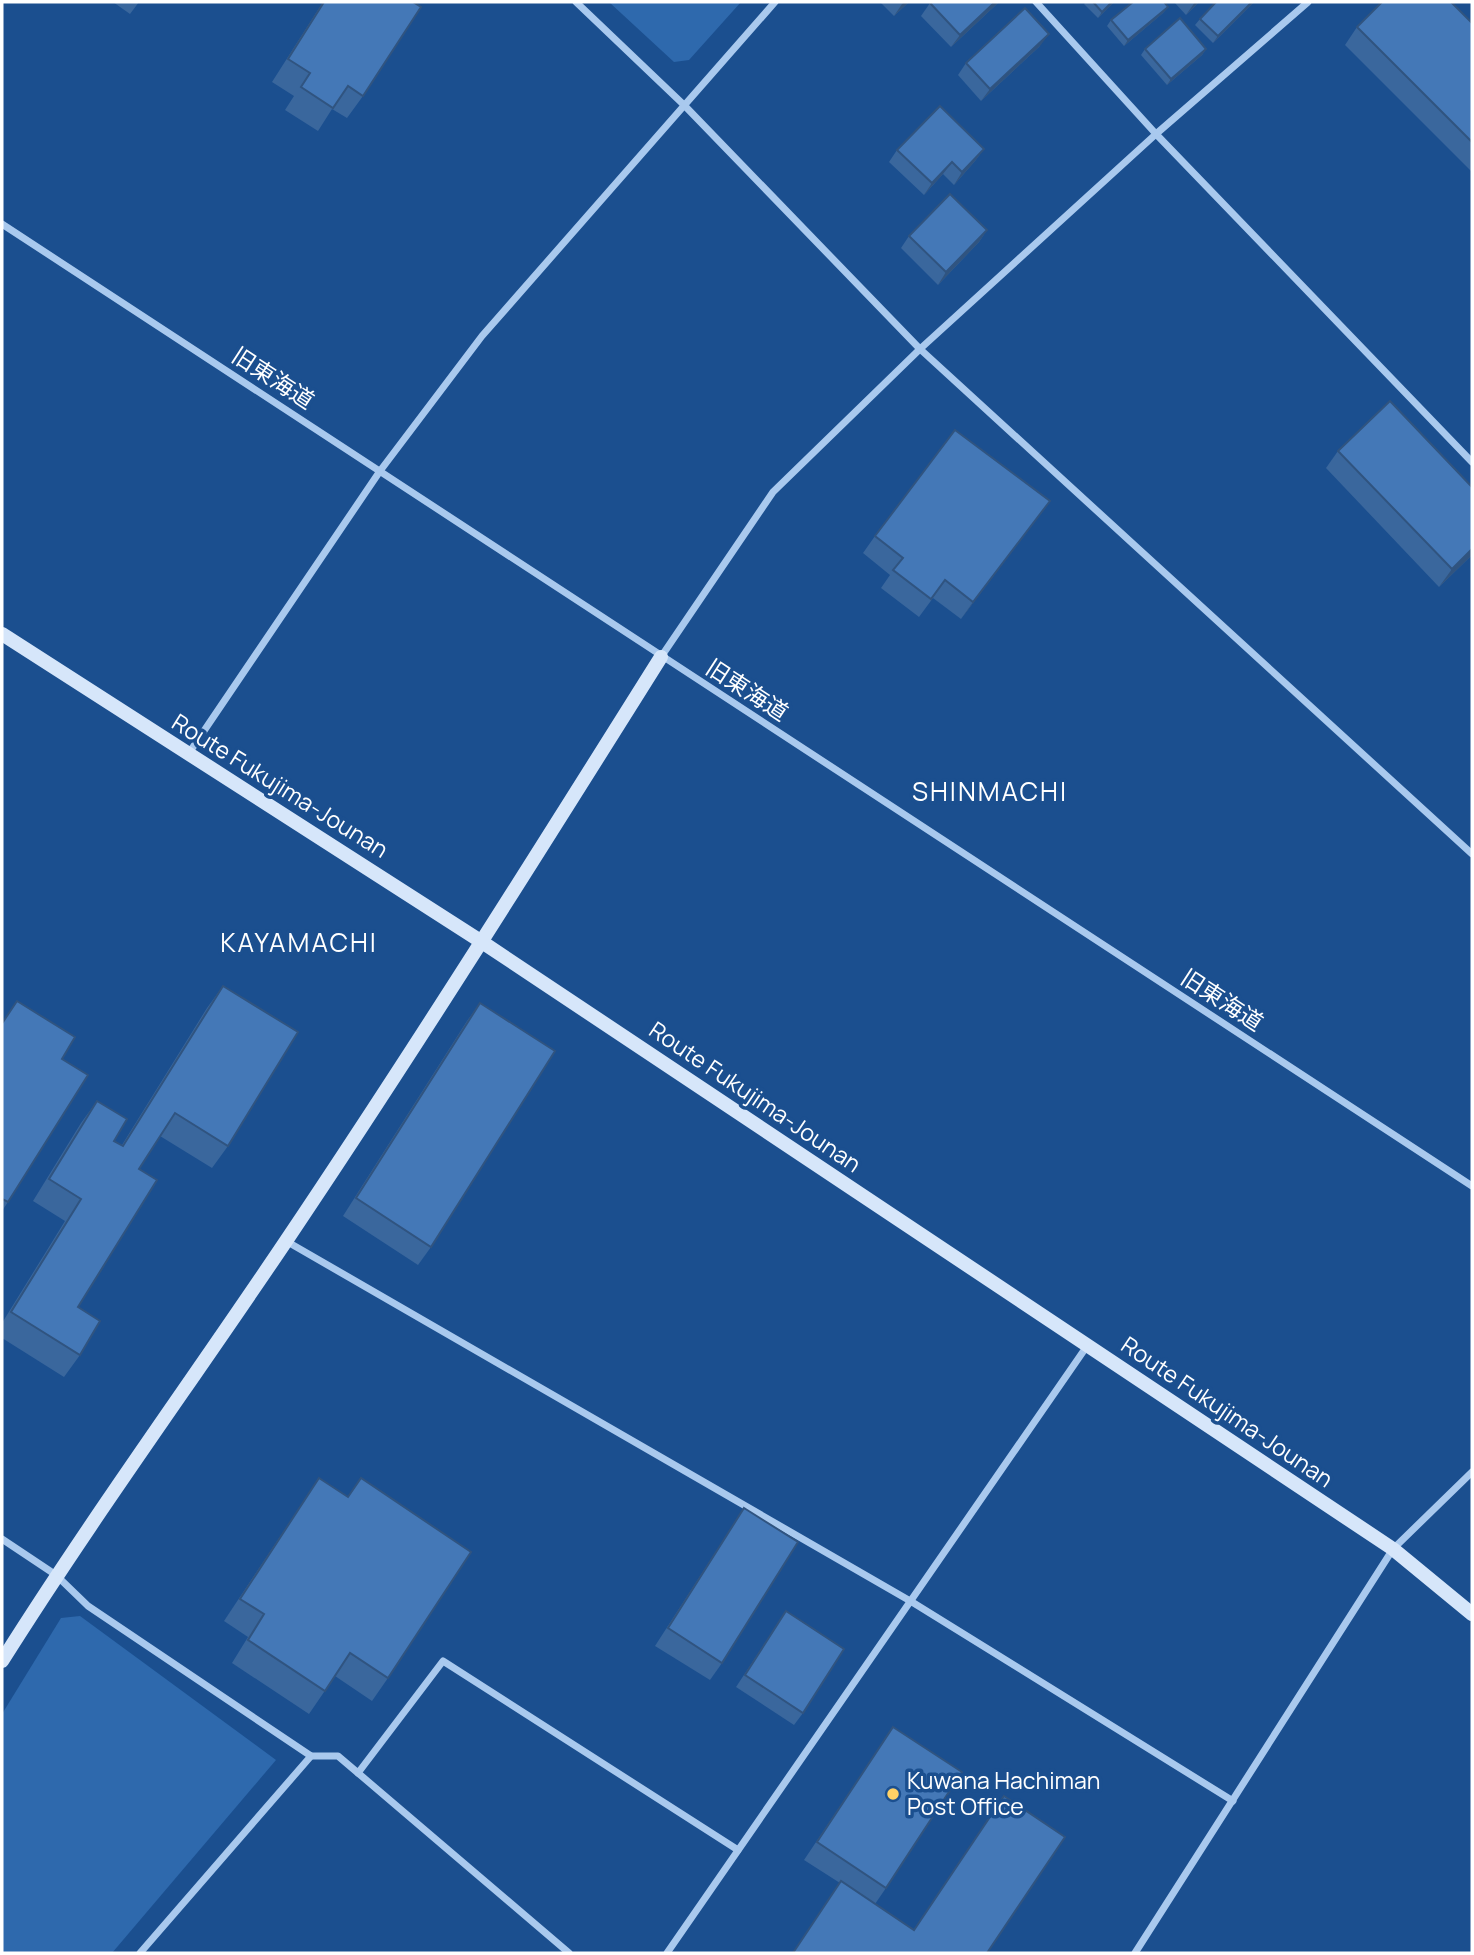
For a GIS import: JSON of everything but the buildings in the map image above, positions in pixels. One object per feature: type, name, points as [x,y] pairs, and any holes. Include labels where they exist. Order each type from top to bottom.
[{"type":"main road","name":"Route Fukujima-Jounan","points":[[2,634],[482,942],[1393,1549],[1472,1614]]},
{"type":"main road","points":[[2,1661],[56,1575],[286,1241],[482,942],[662,657]]},
{"type":"street","points":[[576,2],[684,104],[920,349],[1472,854]]},
{"type":"street","points":[[188,755],[380,471],[482,336],[775,2]]},
{"type":"street","points":[[1036,2],[1156,134],[1472,462]]},
{"type":"street","points":[[662,657],[773,492],[920,349],[1156,134],[1308,2]]},
{"type":"street","name":"旧東海道","points":[[2,224],[1472,1186]]},
{"type":"street","points":[[286,1241],[912,1602],[1233,1801]]},
{"type":"street","points":[[667,1953],[1087,1346]]},
{"type":"street","points":[[1136,1953],[1393,1549],[1472,1472]]},
{"type":"street","points":[[2,1539],[56,1575],[88,1606],[311,1756],[338,1756],[569,1953]]},
{"type":"street","points":[[358,1773],[443,1661],[738,1850]]},
{"type":"street","points":[[140,1953],[311,1756]]},
{"type":"shaded area","points":[[609,2],[741,2],[689,60],[674,62]]},
{"type":"shaded area","points":[[80,1616],[276,1760],[112,1953],[2,1953],[2,1714],[61,1618]]},
{"type":"place","name":"Kuwana Hachiman Post Office","points":[[893,1794]]},
{"type":"district","name":"SHINMACHI","points":[[990,792]]},
{"type":"district","name":"KAYAMACHI","points":[[299,943]]}]
